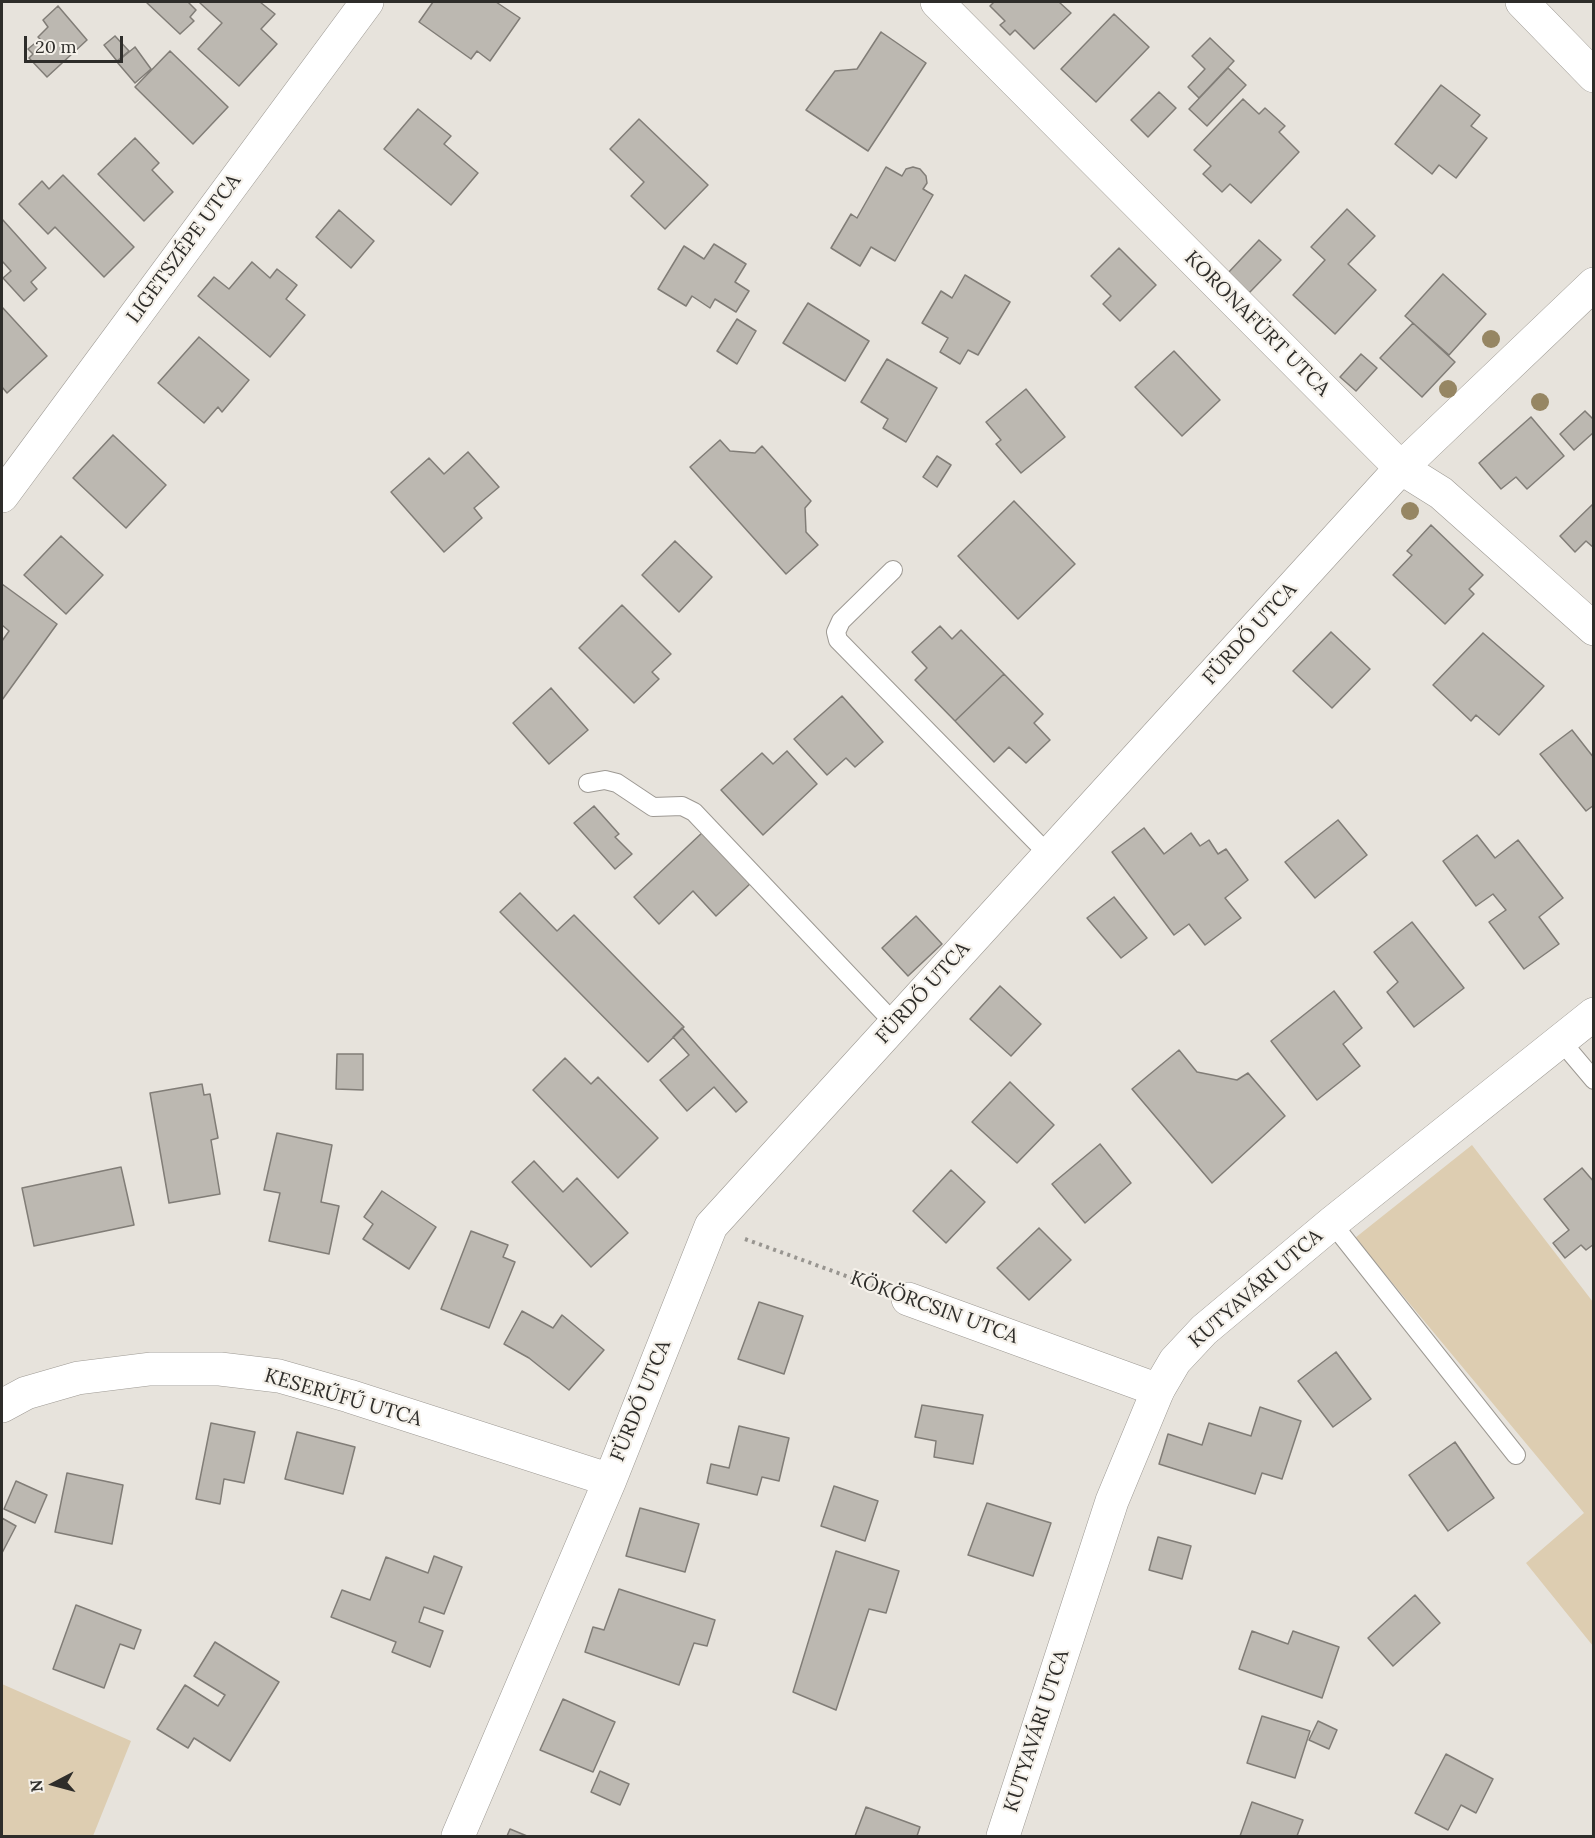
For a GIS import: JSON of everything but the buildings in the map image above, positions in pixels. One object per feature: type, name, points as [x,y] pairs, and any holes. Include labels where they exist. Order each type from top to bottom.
[{"type":"street","name":"LIGETSZÉPE UTCA","points":[[2,496],[367,2]]},
{"type":"street","name":"KORONAFÜRT UTCA","points":[[937,2],[1401,468],[1442,493],[1593,628]]},
{"type":"street","points":[[1522,2],[1593,76]]},
{"type":"street","name":"FÜRDŐ UTCA","points":[[458,1836],[610,1480],[711,1226],[1401,468],[1593,284]]},
{"type":"street","name":"KUTYAVÁRI UTCA","points":[[1003,1836],[1112,1501],[1158,1390],[1175,1361],[1204,1330],[1593,1014]]},
{"type":"street","name":"KÖKÖRCSIN UTCA","points":[[908,1299],[1158,1390]]},
{"type":"street","name":"KESERŰFŰ UTCA","points":[[2,1406],[26,1393],[78,1378],[150,1369],[244,1371],[279,1376],[610,1480]]},
{"type":"lane","points":[[892,570],[841,621],[836,632],[838,640],[1048,855]]},
{"type":"lane","points":[[588,783],[605,780],[617,783],[653,807],[682,806],[694,812],[895,1024]]},
{"type":"lane","points":[[1561,1041],[1593,1080]]},
{"type":"lane","points":[[1332,1224],[1516,1455]]},
{"type":"path","name":"KÖKÖRCSIN UTCA","points":[[711,1226],[908,1299]]},
{"type":"shaded area","points":[[1472,1145],[1593,1302],[1593,1646],[1526,1563],[1584,1513],[1355,1238]]},
{"type":"shaded area","points":[[2,1684],[131,1741],[93,1836],[2,1836]]}]
